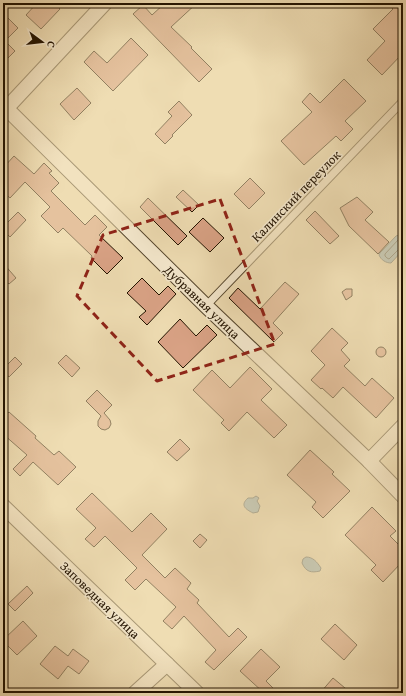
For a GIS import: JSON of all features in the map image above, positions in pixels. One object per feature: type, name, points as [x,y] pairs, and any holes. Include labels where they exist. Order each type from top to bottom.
[{"type":"street","points":[[4,108],[105,3]]},
{"type":"street","name":"Дубравная улица","points":[[4,108],[403,496]]},
{"type":"street","points":[[369,462],[403,426]]},
{"type":"street","name":"Заповедная улица","points":[[3,506],[197,693]]},
{"type":"street","points":[[135,693],[167,664]]},
{"type":"lane","name":"Калинский переулок","points":[[206,306],[403,101]]},
{"type":"highlighted area","points":[[220,199],[275,344],[157,381],[77,296],[103,235]]},
{"type":"water","points":[[399,235],[403,237],[403,250],[391,263],[382,260],[379,255],[380,253],[396,236]]},
{"type":"water","points":[[256,496],[259,498],[257,501],[260,506],[258,512],[253,513],[244,507],[244,503],[248,498],[253,498]]},
{"type":"water","points":[[306,557],[313,559],[316,562],[321,568],[320,571],[311,572],[305,568],[302,563],[303,559]]},
{"type":"building","points":[[37,3],[54,3],[60,9],[41,29],[26,15]]},
{"type":"building","points":[[165,3],[197,3],[171,27],[212,69],[199,82],[133,14],[143,5],[152,15]]},
{"type":"building","points":[[387,3],[403,3],[403,53],[382,75],[367,60],[385,41],[373,29],[393,9]]},
{"type":"building","points":[[3,13],[18,28],[5,41],[15,51],[3,63]]},
{"type":"building","points":[[131,38],[148,55],[113,91],[84,62],[94,51],[107,63]]},
{"type":"building","points":[[344,79],[366,101],[345,121],[353,129],[341,141],[336,136],[304,165],[281,141],[312,112],[302,102],[310,93],[320,103]]},
{"type":"building","points":[[77,88],[91,103],[74,120],[60,104]]},
{"type":"building","points":[[179,101],[192,115],[165,144],[155,134],[172,116],[168,112]]},
{"type":"building","points":[[14,156],[34,174],[44,163],[52,171],[49,173],[59,183],[51,191],[85,225],[95,215],[107,227],[99,235],[123,258],[107,274],[91,258],[92,256],[63,228],[58,233],[41,216],[50,207],[25,182],[10,198],[3,192],[3,168]]},
{"type":"building","points":[[250,178],[265,193],[249,209],[234,194]]},
{"type":"building","points":[[183,190],[199,205],[192,212],[176,197]]},
{"type":"building","points":[[357,197],[373,212],[365,220],[389,242],[378,254],[349,226],[340,208]]},
{"type":"building","points":[[148,198],[187,236],[178,245],[140,207]]},
{"type":"building","points":[[315,211],[339,236],[330,244],[306,220]]},
{"type":"building","points":[[18,212],[26,220],[10,237],[3,230],[3,227]]},
{"type":"building","points":[[203,218],[224,238],[210,252],[189,232]]},
{"type":"building","points":[[3,263],[16,278],[9,284],[3,278]]},
{"type":"building","points":[[142,278],[159,295],[168,286],[176,294],[147,325],[139,317],[146,311],[127,293]]},
{"type":"building","points":[[285,282],[299,294],[273,323],[283,333],[274,342],[229,298],[238,288],[260,309]]},
{"type":"building","points":[[346,289],[352,289],[352,296],[346,300],[342,292]]},
{"type":"building","points":[[180,319],[196,336],[207,325],[217,335],[183,368],[158,342]]},
{"type":"building","points":[[332,328],[348,343],[341,350],[350,360],[344,366],[365,386],[372,378],[394,398],[376,418],[343,387],[333,398],[311,380],[325,365],[311,351]]},
{"type":"building","points":[[379,347],[383,347],[385,348],[385,356],[379,357],[376,354],[376,350]]},
{"type":"building","points":[[66,355],[80,368],[72,377],[58,363]]},
{"type":"building","points":[[15,357],[22,364],[9,377],[3,369]]},
{"type":"building","points":[[250,367],[272,389],[261,400],[287,425],[274,438],[247,412],[229,431],[221,423],[224,420],[193,390],[212,370],[230,388]]},
{"type":"building","points":[[97,390],[112,405],[104,413],[110,420],[111,424],[109,428],[105,430],[98,426],[98,421],[101,416],[86,401]]},
{"type":"building","points":[[9,412],[36,436],[35,438],[54,455],[59,451],[76,467],[58,485],[33,462],[20,476],[13,469],[27,455],[3,434],[3,418]]},
{"type":"building","points":[[180,439],[190,449],[177,461],[167,452]]},
{"type":"building","points":[[310,450],[334,472],[332,474],[350,491],[323,518],[312,507],[316,502],[287,475]]},
{"type":"building","points":[[92,493],[132,532],[151,513],[167,529],[142,555],[165,578],[175,568],[191,583],[187,589],[199,600],[197,603],[229,637],[238,628],[247,637],[214,670],[205,662],[216,650],[184,616],[172,629],[163,621],[176,607],[146,579],[135,590],[125,580],[137,568],[105,536],[94,547],[85,539],[96,528],[76,509]]},
{"type":"building","points":[[372,507],[396,531],[390,536],[403,549],[403,561],[383,582],[371,570],[376,565],[345,535]]},
{"type":"building","points":[[200,534],[207,540],[200,548],[193,541]]},
{"type":"building","points":[[27,586],[33,593],[15,611],[8,604]]},
{"type":"building","points":[[23,621],[37,636],[17,655],[3,640]]},
{"type":"building","points":[[335,624],[357,645],[344,660],[321,639]]},
{"type":"building","points":[[55,646],[68,656],[73,649],[89,661],[79,674],[68,666],[58,679],[40,664]]},
{"type":"building","points":[[261,649],[280,667],[266,681],[278,693],[264,693],[240,671]]},
{"type":"building","points":[[333,678],[351,693],[320,693]]}]
